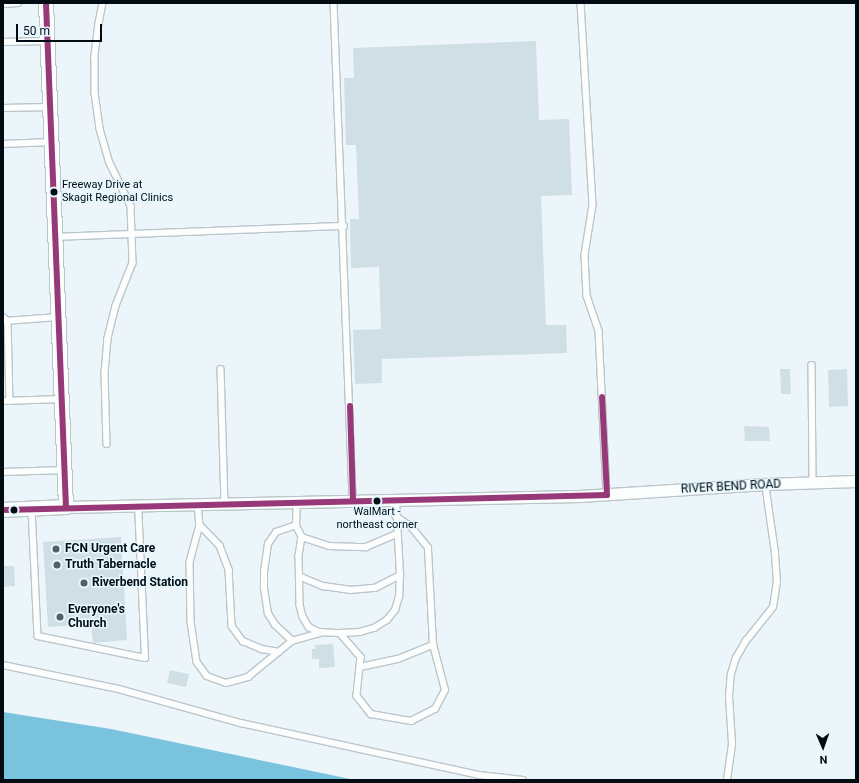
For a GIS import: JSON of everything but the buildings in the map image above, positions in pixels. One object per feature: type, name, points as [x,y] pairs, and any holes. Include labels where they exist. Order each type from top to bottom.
[{"type":"street","points":[[3,510],[66,508],[46,3]]},
{"type":"street","name":"RIVER BEND ROAD","points":[[66,508],[138,505],[607,495],[765,484],[856,481]]},
{"type":"lane","points":[[3,4],[18,3]]},
{"type":"lane","points":[[104,3],[99,23],[95,58],[95,93],[100,129],[110,163],[131,206],[133,263],[116,306],[108,339],[105,373],[107,444]]},
{"type":"lane","points":[[334,3],[344,226],[353,501]]},
{"type":"lane","points":[[581,3],[593,205],[585,256],[587,296],[599,331],[607,495]]},
{"type":"lane","points":[[3,42],[48,41]]},
{"type":"lane","points":[[3,108],[50,107]]},
{"type":"lane","points":[[3,144],[52,142]]},
{"type":"lane","points":[[56,237],[344,226]]},
{"type":"lane","points":[[10,401],[5,320],[59,316]]},
{"type":"lane","points":[[812,365],[813,482]]},
{"type":"lane","points":[[221,369],[225,504]]},
{"type":"lane","points":[[3,401],[62,399]]},
{"type":"lane","points":[[3,472],[65,470]]},
{"type":"lane","points":[[727,780],[732,744],[729,696],[731,674],[736,658],[746,641],[773,607],[777,583],[775,553],[765,484]]},
{"type":"lane","points":[[297,502],[296,525],[302,537],[298,556],[300,605],[303,616],[309,627],[323,632],[340,633],[360,632],[374,628],[387,620],[395,610],[399,597],[400,575],[396,500]]},
{"type":"lane","points":[[198,504],[200,525],[190,562],[191,622],[197,662],[207,676],[226,683],[248,677],[292,641],[323,632]]},
{"type":"lane","points":[[32,509],[38,636],[145,658],[138,505]]},
{"type":"lane","points":[[340,633],[361,657],[357,696],[371,714],[411,721],[435,709],[445,690],[432,645],[428,548],[411,527],[396,518]]},
{"type":"lane","points":[[200,525],[220,546],[229,570],[232,626],[243,641],[262,649],[279,652]]},
{"type":"lane","points":[[292,641],[275,625],[268,614],[264,588],[264,572],[268,544],[276,532],[296,525]]},
{"type":"lane","points":[[302,537],[329,546],[347,548],[366,547],[397,534]]},
{"type":"lane","points":[[299,576],[323,586],[350,590],[375,588],[400,575]]},
{"type":"lane","points":[[360,667],[398,659],[432,645]]},
{"type":"lane","points":[[3,665],[119,689],[241,723],[479,775],[523,780]]},
{"type":"water","points":[[3,712],[111,729],[355,780],[3,780]]},
{"type":"transit line","points":[[46,3],[66,507]]},
{"type":"transit line","points":[[3,510],[607,495],[602,397]]},
{"type":"transit line","points":[[350,406],[353,501]]},
{"type":"place","name":"Freeway Drive at Skagit Regional Clinics","points":[[54,192]]},
{"type":"place","name":"WalMart - northeast corner","points":[[377,501]]},
{"type":"place","name":"FCN Urgent Care","points":[[56,549]]},
{"type":"place","name":"Truth Tabernacle","points":[[57,565]]},
{"type":"place","name":"Riverbend Station","points":[[84,583]]},
{"type":"place","name":"Everyone's Church","points":[[60,617]]}]
